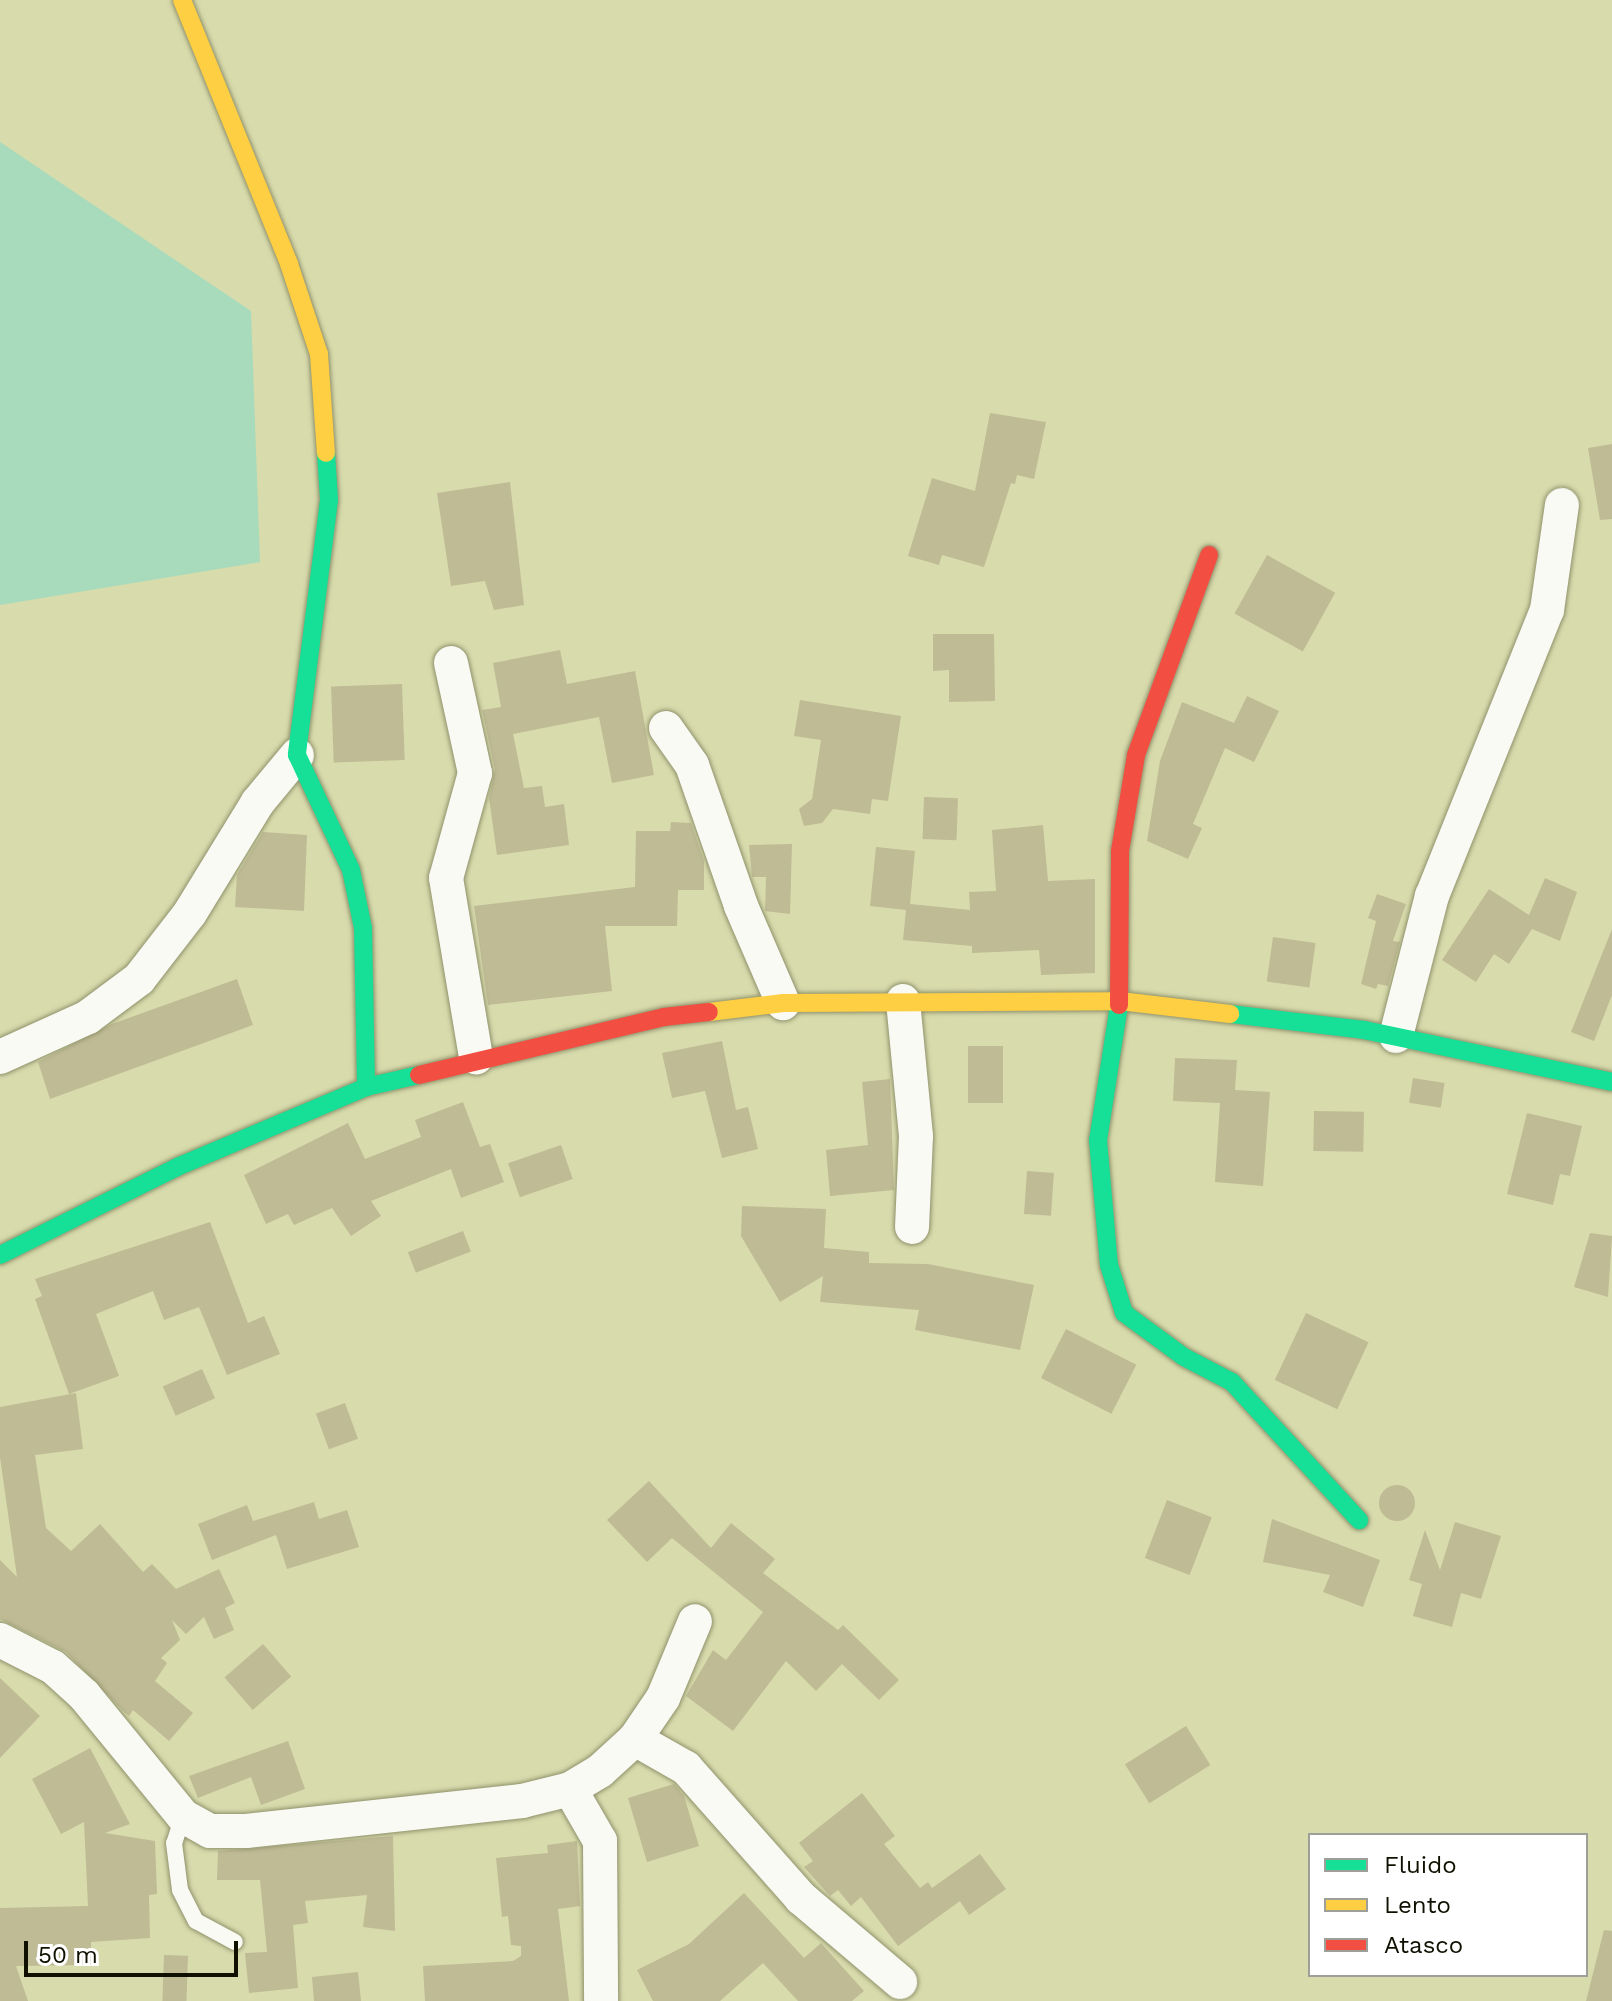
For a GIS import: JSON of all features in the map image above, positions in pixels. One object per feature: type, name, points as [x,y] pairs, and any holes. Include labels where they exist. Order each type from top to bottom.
[{"type":"street","points":[[182,0],[289,264],[319,354],[329,500],[297,755],[351,870],[363,928],[366,1087]]},
{"type":"street","points":[[1396,1036],[1432,896],[1547,610],[1562,505]]},
{"type":"street","points":[[1209,555],[1136,755],[1120,851],[1120,1001],[1098,1140],[1109,1265],[1124,1313],[1184,1357],[1232,1382],[1359,1520]]},
{"type":"street","points":[[451,663],[475,773],[446,878],[476,1058]]},
{"type":"street","points":[[666,728],[692,765],[741,906],[783,1003]]},
{"type":"street","points":[[0,1057],[88,1017],[139,979],[190,913],[258,802],[297,755]]},
{"type":"street","points":[[903,1001],[916,1136],[912,1227]]},
{"type":"street","points":[[0,1255],[177,1167],[366,1087],[476,1058],[664,1017],[783,1003],[1120,1001],[1396,1036],[1612,1082]]},
{"type":"street","points":[[0,1640],[53,1667],[84,1695],[183,1816],[210,1831],[246,1831],[522,1801],[570,1789],[600,1771],[635,1739],[663,1698],[695,1621]]},
{"type":"street","points":[[635,1739],[686,1768],[801,1898],[900,1982]]},
{"type":"street","points":[[570,1789],[600,1841],[601,2001]]},
{"type":"lane","points":[[183,1816],[174,1843],[180,1890],[196,1921],[235,1942]]},
{"type":"shaded area","points":[[0,142],[251,311],[260,562],[0,605]]},
{"type":"building","points":[[990,413],[1046,422],[1034,479],[1017,475],[1015,484],[1011,483],[984,567],[942,555],[939,565],[908,556],[932,478],[975,491]]},
{"type":"building","points":[[1612,444],[1612,519],[1600,520],[1588,448]]},
{"type":"building","points":[[510,482],[524,605],[494,610],[485,581],[451,586],[437,493]]},
{"type":"building","points":[[1267,555],[1335,593],[1303,651],[1235,614]]},
{"type":"building","points":[[933,634],[994,634],[995,701],[949,702],[949,670],[933,671]]},
{"type":"building","points":[[560,650],[567,684],[635,671],[654,775],[612,783],[599,717],[513,734],[524,788],[542,786],[545,807],[564,804],[569,845],[497,855],[489,798],[495,769],[482,710],[501,707],[493,663]]},
{"type":"building","points":[[402,684],[405,760],[334,762],[331,686]]},
{"type":"building","points":[[1247,696],[1279,711],[1254,762],[1225,748],[1193,824],[1202,828],[1188,859],[1147,841],[1160,761],[1182,702],[1234,723]]},
{"type":"building","points":[[800,700],[901,716],[888,801],[872,799],[870,814],[833,809],[822,823],[804,826],[799,809],[812,799],[821,740],[794,736]]},
{"type":"building","points":[[924,797],[958,798],[957,840],[923,839]]},
{"type":"building","points":[[671,822],[691,823],[704,861],[704,890],[678,890],[677,926],[605,926],[612,991],[488,1005],[474,906],[635,887],[636,831],[670,831]]},
{"type":"building","points":[[1043,825],[1048,881],[1095,879],[1095,973],[1041,975],[1039,950],[972,953],[972,946],[903,940],[906,910],[870,906],[876,847],[915,851],[910,904],[970,910],[969,892],[996,891],[992,830]]},
{"type":"building","points":[[263,832],[307,835],[304,911],[235,907],[237,875]]},
{"type":"building","points":[[792,844],[790,914],[765,911],[766,877],[752,877],[749,845]]},
{"type":"building","points":[[1545,878],[1577,892],[1560,941],[1532,929],[1509,964],[1494,954],[1476,982],[1442,960],[1489,889],[1529,915]]},
{"type":"building","points":[[1377,894],[1406,904],[1393,941],[1400,942],[1388,986],[1378,984],[1376,989],[1361,984],[1376,921],[1368,918]]},
{"type":"building","points":[[1612,929],[1612,995],[1594,1041],[1571,1032]]},
{"type":"building","points":[[1273,937],[1316,943],[1309,988],[1267,982]]},
{"type":"building","points":[[237,979],[253,1025],[50,1099],[38,1062],[112,1024]]},
{"type":"building","points":[[722,1041],[736,1110],[748,1107],[758,1149],[722,1158],[705,1091],[672,1098],[662,1053]]},
{"type":"building","points":[[968,1046],[1003,1046],[1003,1103],[968,1103]]},
{"type":"building","points":[[1175,1058],[1237,1060],[1235,1090],[1270,1092],[1263,1186],[1215,1182],[1220,1103],[1173,1101]]},
{"type":"building","points":[[1413,1078],[1445,1083],[1441,1108],[1409,1103]]},
{"type":"building","points":[[890,1079],[894,1190],[830,1196],[826,1150],[868,1145],[862,1082]]},
{"type":"building","points":[[463,1102],[480,1147],[490,1144],[504,1182],[461,1198],[451,1169],[371,1201],[381,1216],[351,1236],[332,1208],[294,1225],[288,1214],[266,1224],[244,1175],[348,1123],[365,1159],[421,1137],[415,1120]]},
{"type":"building","points":[[1314,1111],[1364,1112],[1363,1152],[1313,1151]]},
{"type":"building","points":[[1527,1113],[1582,1126],[1570,1176],[1560,1174],[1553,1205],[1507,1194]]},
{"type":"building","points":[[561,1145],[573,1179],[520,1197],[508,1163]]},
{"type":"building","points":[[1027,1171],[1054,1173],[1051,1216],[1024,1214]]},
{"type":"building","points":[[742,1206],[826,1209],[824,1248],[869,1252],[869,1263],[928,1264],[1034,1285],[1020,1350],[915,1330],[919,1310],[820,1302],[823,1276],[780,1302],[741,1236]]},
{"type":"building","points":[[210,1222],[248,1323],[264,1316],[280,1354],[227,1375],[199,1307],[164,1320],[153,1291],[96,1314],[119,1376],[69,1394],[35,1299],[42,1296],[35,1279]]},
{"type":"building","points":[[463,1231],[471,1252],[416,1273],[408,1252]]},
{"type":"building","points":[[1590,1233],[1612,1236],[1608,1297],[1574,1287]]},
{"type":"building","points":[[1306,1313],[1369,1342],[1337,1409],[1275,1380]]},
{"type":"building","points":[[1066,1329],[1136,1365],[1111,1414],[1041,1378]]},
{"type":"building","points":[[202,1369],[215,1398],[176,1416],[163,1386]]},
{"type":"building","points":[[76,1393],[83,1449],[35,1455],[46,1528],[71,1551],[100,1524],[143,1572],[152,1564],[176,1589],[219,1569],[235,1603],[225,1608],[234,1630],[214,1639],[204,1617],[186,1634],[172,1620],[180,1640],[161,1658],[167,1663],[155,1681],[193,1713],[169,1741],[133,1710],[129,1716],[124,1712],[66,1652],[0,1619],[0,1560],[17,1577],[0,1457],[0,1407]]},
{"type":"building","points":[[345,1403],[358,1439],[329,1449],[316,1414]]},
{"type":"building","points":[[649,1481],[711,1548],[731,1523],[775,1559],[763,1573],[838,1630],[843,1625],[899,1680],[879,1700],[842,1664],[816,1691],[786,1661],[733,1731],[686,1696],[713,1650],[726,1660],[763,1612],[672,1538],[647,1562],[607,1520]]},
{"type":"building","points":[[1397,1485],[1410,1490],[1415,1503],[1410,1516],[1397,1521],[1384,1516],[1379,1503],[1384,1490]]},
{"type":"building","points":[[1167,1500],[1212,1517],[1190,1575],[1145,1558]]},
{"type":"building","points":[[314,1502],[319,1519],[347,1510],[359,1547],[287,1569],[276,1535],[212,1560],[198,1524],[247,1505],[253,1521]]},
{"type":"building","points":[[1272,1519],[1380,1560],[1363,1607],[1323,1592],[1330,1575],[1263,1562]]},
{"type":"building","points":[[1455,1522],[1501,1536],[1481,1599],[1461,1593],[1452,1627],[1413,1616],[1422,1584],[1409,1580],[1425,1530],[1440,1570]]},
{"type":"building","points":[[263,1644],[291,1676],[253,1710],[225,1677]]},
{"type":"building","points":[[0,1678],[40,1716],[0,1758]]},
{"type":"building","points":[[1186,1726],[1210,1765],[1149,1803],[1125,1764]]},
{"type":"building","points":[[288,1741],[305,1789],[261,1805],[251,1777],[198,1798],[189,1776]]},
{"type":"building","points":[[90,1748],[130,1824],[105,1833],[155,1841],[157,1894],[149,1895],[150,1938],[91,1942],[91,1965],[16,1966],[28,2001],[0,2001],[0,1908],[88,1906],[84,1822],[61,1834],[32,1779]]},
{"type":"building","points":[[674,1784],[684,1796],[699,1846],[647,1862],[628,1798]]},
{"type":"building","points":[[862,1793],[895,1836],[884,1844],[920,1888],[928,1882],[932,1888],[980,1854],[1006,1889],[969,1915],[960,1901],[898,1946],[861,1897],[851,1906],[838,1890],[830,1896],[804,1867],[813,1861],[799,1843]]},
{"type":"building","points":[[393,1836],[395,1931],[363,1927],[367,1895],[305,1901],[308,1923],[293,1925],[298,1988],[249,1993],[245,1953],[267,1952],[260,1880],[217,1880],[218,1851]]},
{"type":"building","points":[[577,1841],[580,1906],[558,1909],[569,2001],[425,2001],[423,1966],[513,1961],[521,1956],[521,1946],[511,1945],[508,1916],[502,1917],[496,1858],[548,1853],[547,1845]]},
{"type":"building","points":[[744,1893],[804,1958],[821,1943],[864,1991],[852,2001],[798,2001],[763,1963],[720,2001],[653,2001],[637,1970],[689,1944]]},
{"type":"building","points":[[1604,1930],[1612,1931],[1612,2001],[1586,2001]]},
{"type":"building","points":[[164,1955],[188,1956],[186,2001],[162,2001]]},
{"type":"building","points":[[358,1972],[361,2001],[314,2001],[312,1977]]},
{"type":"traffic: fast","points":[[326,453],[329,500],[297,755],[351,870],[363,928],[366,1087]]},
{"type":"traffic: fast","points":[[1119,1005],[1098,1140],[1109,1265],[1124,1313],[1184,1357],[1232,1382],[1359,1520]]},
{"type":"traffic: fast","points":[[1230,1014],[1364,1030],[1612,1082]]},
{"type":"traffic: fast","points":[[0,1255],[177,1167],[366,1087],[419,1075]]},
{"type":"traffic: slow","points":[[182,0],[289,264],[319,354],[326,453]]},
{"type":"traffic: slow","points":[[709,1012],[783,1003],[1120,1001],[1230,1014]]},
{"type":"traffic: jam","points":[[1119,1005],[1120,851],[1136,755],[1209,555]]},
{"type":"traffic: jam","points":[[419,1075],[664,1017],[709,1012]]}]
